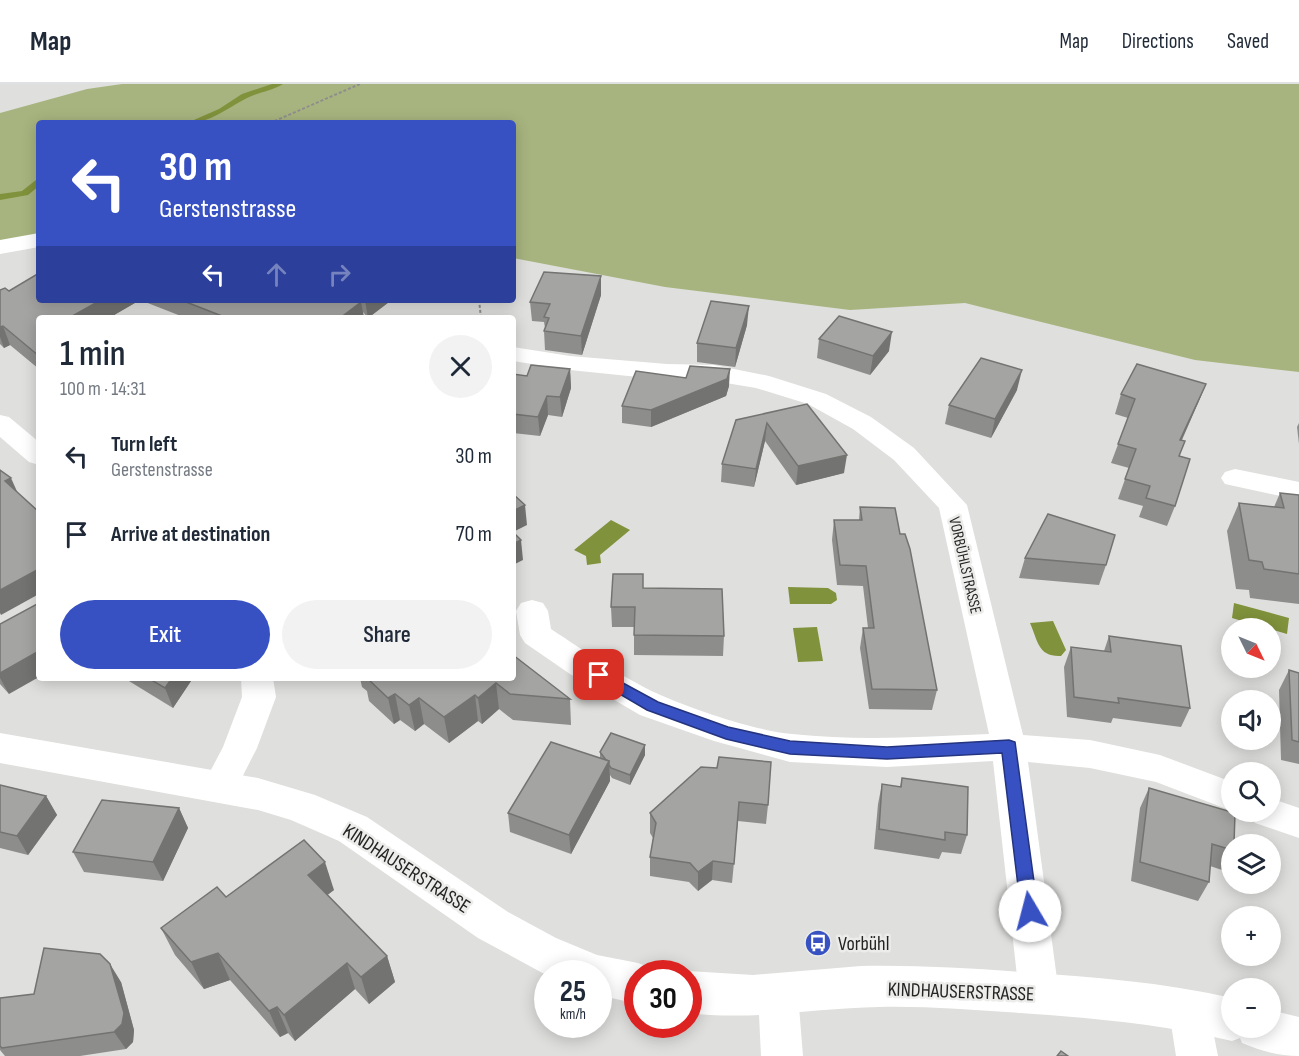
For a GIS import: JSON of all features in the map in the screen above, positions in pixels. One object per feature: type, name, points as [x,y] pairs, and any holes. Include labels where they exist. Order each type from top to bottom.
[{"type":"street","points":[[0,247],[36,241]]},
{"type":"street","name":"VORBÜHLSTRASSE","points":[[516,354],[581,364],[668,372],[714,373],[760,381],[818,399],[862,423],[904,454],[953,505],[1009,747],[1039,994]]},
{"type":"street","points":[[0,423],[36,453]]},
{"type":"street","points":[[1235,478],[1299,491]]},
{"type":"street","points":[[532,611],[536,635],[581,665],[652,706],[726,732],[790,747],[887,753],[1009,747],[1090,754],[1160,770],[1221,793]]},
{"type":"street","points":[[220,787],[240,748],[259,697],[257,681]]},
{"type":"street","name":"KINDHAUSERSTRASSE","points":[[0,748],[258,794],[302,807],[353,829],[494,925],[560,960]]},
{"type":"street","points":[[1281,817],[1299,824]]},
{"type":"street","name":"KINDHAUSERSTRASSE","points":[[702,995],[778,994],[862,987],[948,988],[1138,1003],[1221,1018]]},
{"type":"street","points":[[778,994],[782,1056]]},
{"type":"street","points":[[1189,1011],[1197,1056]]},
{"type":"street","points":[[1281,1034],[1299,1039]]},
{"type":"path","points":[[277,120],[360,84]]},
{"type":"shaded area","points":[[122,84],[1299,84],[1299,372],[1195,360],[965,303],[850,310],[665,287],[516,259],[516,120],[36,120],[36,241],[0,247],[0,113],[87,89]]},
{"type":"shaded area","points":[[611,520],[630,530],[600,555],[601,563],[587,565],[586,556],[574,550]]},
{"type":"shaded area","points":[[788,587],[828,588],[836,593],[837,600],[831,604],[790,604]]},
{"type":"shaded area","points":[[1234,603],[1289,618],[1287,634],[1281,632],[1281,618],[1232,618]]},
{"type":"shaded area","points":[[1053,621],[1066,650],[1061,656],[1053,656],[1043,651],[1030,623]]},
{"type":"shaded area","points":[[817,627],[823,661],[798,662],[793,628]]},
{"type":"building","points":[[544,272],[601,276],[581,336],[544,331],[549,318],[544,317],[550,304],[530,302]]},
{"type":"building","points":[[36,275],[36,303],[96,303],[74,315],[36,315],[36,354],[3,326],[0,327],[0,290],[5,288],[9,291]]},
{"type":"building","points":[[711,301],[749,306],[736,348],[697,343]]},
{"type":"building","points":[[189,303],[360,303],[344,315],[219,315]]},
{"type":"building","points":[[839,316],[892,332],[873,356],[819,339]]},
{"type":"building","points":[[981,358],[1022,370],[995,419],[949,405]]},
{"type":"building","points":[[1137,364],[1206,384],[1180,440],[1185,441],[1179,456],[1190,459],[1175,506],[1146,498],[1150,486],[1125,479],[1136,449],[1118,444],[1135,399],[1121,394]]},
{"type":"building","points":[[531,365],[570,369],[560,397],[547,396],[538,417],[516,414],[516,374],[527,376]]},
{"type":"building","points":[[690,366],[730,369],[727,379],[651,410],[622,406],[636,371],[686,378]]},
{"type":"building","points":[[807,404],[847,455],[798,466],[767,423],[756,469],[722,464],[736,420]]},
{"type":"building","points":[[0,470],[11,478],[5,481],[36,509],[36,571],[0,590]]},
{"type":"building","points":[[1280,493],[1299,495],[1299,574],[1264,569],[1262,562],[1249,560],[1239,503],[1284,508]]},
{"type":"building","points":[[516,497],[525,505],[516,510]]},
{"type":"building","points":[[860,507],[895,508],[900,534],[905,534],[910,549],[937,690],[872,689],[863,628],[874,628],[866,566],[840,565],[834,520],[862,520]]},
{"type":"building","points":[[1048,514],[1115,535],[1106,565],[1025,558]]},
{"type":"building","points":[[613,574],[643,574],[643,588],[722,589],[724,636],[634,635],[635,607],[611,607]]},
{"type":"building","points":[[36,605],[36,653],[0,673],[0,624]]},
{"type":"building","points":[[1109,636],[1181,646],[1190,708],[1118,698],[1119,703],[1074,697],[1071,647],[1111,652]]},
{"type":"building","points":[[516,657],[570,699],[510,694],[496,683],[478,698],[475,695],[444,717],[419,698],[409,705],[395,694],[388,698],[370,681],[516,681]]},
{"type":"building","points":[[1289,670],[1299,673],[1299,742],[1292,740]]},
{"type":"building","points":[[153,681],[170,681],[165,688]]},
{"type":"building","points":[[611,733],[645,745],[630,775],[611,768],[609,761],[600,752]]},
{"type":"building","points":[[551,742],[609,761],[569,835],[508,813]]},
{"type":"building","points":[[719,757],[771,762],[768,805],[739,802],[734,864],[713,861],[698,872],[690,863],[650,857],[656,823],[650,813],[701,767],[717,768]]},
{"type":"building","points":[[902,778],[968,787],[967,835],[945,832],[945,840],[879,829],[882,784],[901,787]]},
{"type":"building","points":[[0,785],[46,796],[17,836],[0,832]]},
{"type":"building","points":[[1149,788],[1221,809],[1221,822],[1235,822],[1234,834],[1221,834],[1221,847],[1212,844],[1209,882],[1140,862]]},
{"type":"building","points":[[102,800],[179,808],[153,862],[73,852]]},
{"type":"building","points":[[304,840],[325,862],[308,875],[387,956],[361,977],[347,963],[284,1015],[277,1007],[269,1011],[218,953],[191,962],[161,928],[217,887],[226,897]]},
{"type":"building","points":[[44,948],[100,954],[110,964],[124,1013],[122,1024],[114,1032],[2,1048],[0,1046],[0,998],[34,994]]},
{"type":"building","points":[[1061,1051],[1068,1056],[1057,1056]]},
{"type":"waterway","points":[[199,120],[222,111],[245,96],[279,84]]},
{"type":"waterway","points":[[0,197],[25,193],[36,184]]},
{"type":"place","name":"Vorbühl","points":[[818,943]]},
{"type":"route","points":[[599,675],[652,706],[726,732],[790,747],[887,753],[1009,747],[1030,911]]}]
